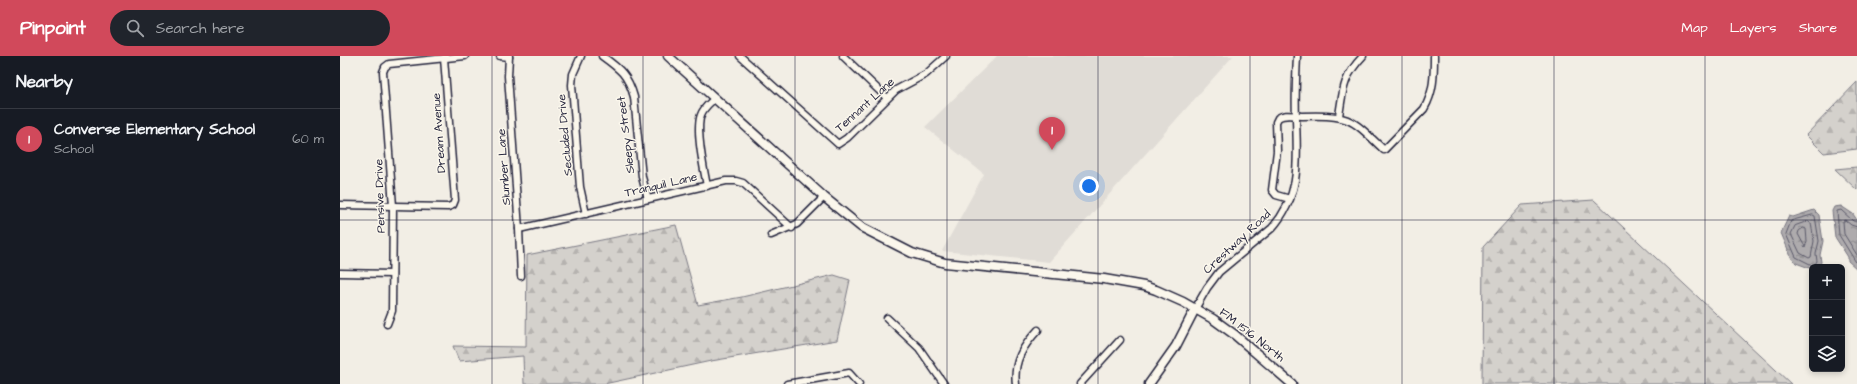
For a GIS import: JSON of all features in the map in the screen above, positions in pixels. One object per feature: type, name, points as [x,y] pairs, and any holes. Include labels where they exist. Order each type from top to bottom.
[{"type":"main road","name":"FM 1516 North","points":[[668,56],[824,197],[861,227],[912,253],[945,263],[1125,282],[1156,290],[1213,319],[1235,335],[1292,384]]},
{"type":"main road","name":"Crestway Road","points":[[1149,384],[1176,346],[1195,309]]},
{"type":"street","points":[[444,58],[465,56]]},
{"type":"street","points":[[500,56],[509,56]]},
{"type":"street","name":"Slumber Lane","points":[[509,56],[508,76],[520,230],[521,276]]},
{"type":"street","name":"Secluded Drive","points":[[581,56],[573,74],[572,85],[580,187],[586,214]]},
{"type":"street","name":"Sleepy Street","points":[[602,56],[620,69],[631,85],[634,97],[642,177],[648,199]]},
{"type":"street","name":"Tennant Lane","points":[[740,56],[838,144],[847,138],[887,98],[903,86],[926,74],[945,57]]},
{"type":"street","points":[[843,56],[887,98]]},
{"type":"street","name":"Crestway Road","points":[[1195,309],[1214,278],[1279,221],[1290,200],[1296,179],[1298,163],[1296,116],[1297,56]]},
{"type":"street","points":[[1339,116],[1345,82],[1351,70],[1363,56]]},
{"type":"street","points":[[1290,200],[1276,195],[1272,190],[1276,151],[1276,122],[1282,116],[1339,116],[1347,118],[1358,124],[1384,150],[1428,103],[1434,78],[1434,56]]},
{"type":"street","name":"Pensive Drive","points":[[387,324],[392,311],[393,206],[383,72],[385,67],[389,64],[444,58]]},
{"type":"street","name":"Dream Avenue","points":[[393,206],[448,207],[453,205],[455,200],[444,58]]},
{"type":"street","points":[[708,186],[702,158],[700,121],[701,114],[715,98]]},
{"type":"street","name":"Tranquil Lane","points":[[520,230],[726,181],[743,183],[792,228]]},
{"type":"street","points":[[771,235],[792,228],[824,197]]},
{"type":"street","points":[[340,205],[393,206]]},
{"type":"street","points":[[340,273],[392,274]]},
{"type":"street","points":[[887,318],[919,348],[944,384]]},
{"type":"street","points":[[1016,384],[1016,371],[1020,355],[1027,342],[1038,330]]},
{"type":"street","points":[[1080,384],[1120,340]]},
{"type":"street","points":[[787,384],[849,373],[859,384]]},
{"type":"shaded area","points":[[997,56],[1233,56],[1049,262],[942,251],[984,174],[925,127]]},
{"type":"green space","points":[[1857,82],[1857,149],[1824,153],[1806,135]]},
{"type":"green space","points":[[1857,167],[1857,190],[1835,169]]},
{"type":"green space","points":[[1594,200],[1791,384],[1482,384],[1483,247],[1522,205]]},
{"type":"green space","points":[[676,225],[698,305],[742,297],[834,275],[850,280],[837,340],[711,361],[604,384],[524,384],[523,356],[459,361],[453,346],[526,347],[527,255]]},
{"type":"water","points":[[1841,206],[1853,214],[1857,220],[1857,269],[1848,261],[1848,257],[1835,237],[1832,211],[1834,207]]},
{"type":"water","points":[[1814,210],[1819,215],[1823,241],[1820,255],[1820,264],[1809,264],[1809,268],[1796,263],[1792,259],[1781,233],[1789,216],[1793,217]]},
{"type":"place","name":"Converse Elementary School","points":[[1052,150]]}]
